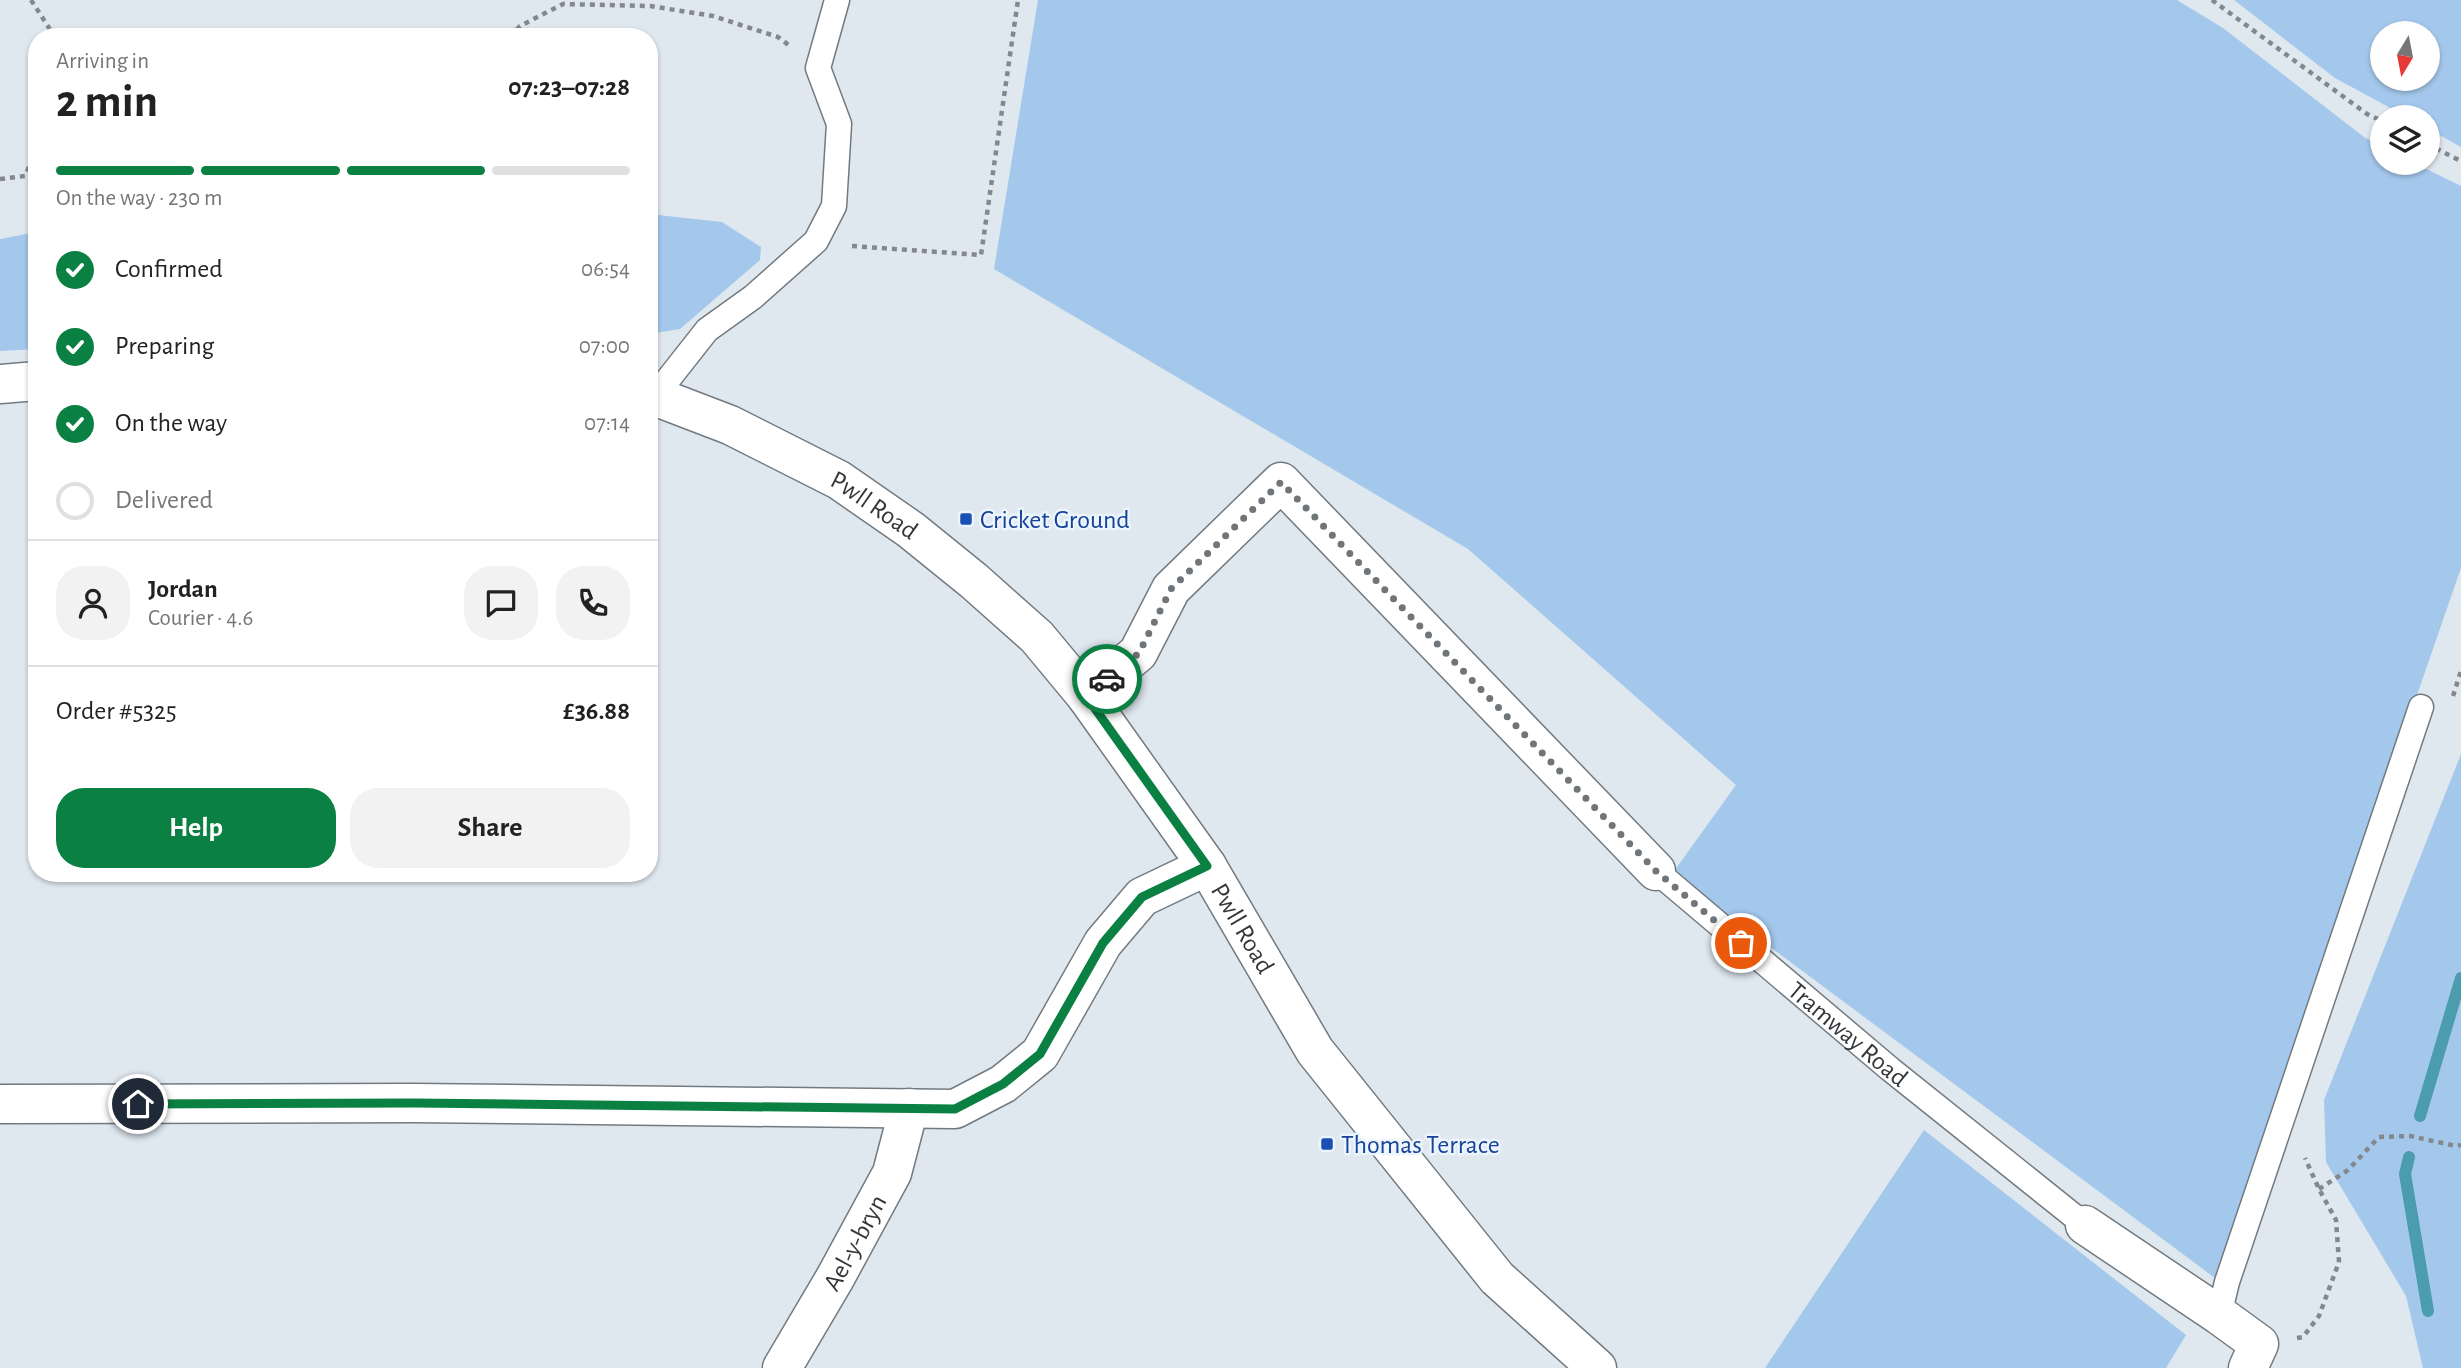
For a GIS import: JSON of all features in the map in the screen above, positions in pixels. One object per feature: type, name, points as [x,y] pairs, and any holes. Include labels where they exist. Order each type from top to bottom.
[{"type":"street","points":[[0,384],[28,382]]},
{"type":"street","name":"Pwll Road","points":[[658,397],[730,425],[839,480],[911,530],[1037,637],[1086,696],[1207,866],[1315,1051],[1497,1278],[1597,1368]]},
{"type":"street","name":"Tramway Road","points":[[1086,696],[1139,653],[1171,589],[1281,482],[1656,871]]},
{"type":"street","points":[[0,1104],[414,1103],[955,1109],[1003,1084],[1040,1054],[1103,943],[1142,897],[1207,866]]},
{"type":"street","name":"Ael-y-bryn","points":[[782,1368],[892,1173],[909,1108]]},
{"type":"street","name":"Tramway Road","points":[[2085,1225],[2219,1315],[2253,1356]]},
{"type":"lane","points":[[658,388],[707,330],[753,297],[816,241],[834,206],[839,124],[818,68],[837,0]]},
{"type":"lane","points":[[2219,1315],[2227,1282],[2421,707]]},
{"type":"lane","name":"Tramway Road","points":[[1656,871],[1890,1069],[2085,1225]]},
{"type":"path","points":[[31,0],[49,28]]},
{"type":"path","points":[[816,241],[869,248],[981,255],[1018,0]]},
{"type":"path","points":[[2212,0],[2370,115]]},
{"type":"path","points":[[518,28],[563,4],[603,2],[650,6],[713,16],[778,37],[818,68]]},
{"type":"path","points":[[2440,150],[2461,161]]},
{"type":"path","points":[[0,179],[25,176],[28,169]]},
{"type":"path","points":[[2452,698],[2461,671]]},
{"type":"path","points":[[2319,1189],[2348,1170],[2379,1137],[2410,1136],[2461,1145]]},
{"type":"path","points":[[2253,1356],[2304,1337],[2319,1316],[2339,1262],[2336,1220],[2305,1156]]},
{"type":"shaded area","points":[[1038,0],[2177,0],[2223,28],[2370,140],[2370,175],[2439,175],[2461,186],[2461,568],[2215,1278],[1672,874],[1736,785],[1468,549],[994,269]]},
{"type":"shaded area","points":[[2234,0],[2461,0],[2461,147],[2440,135],[2440,105],[2385,105],[2335,78]]},
{"type":"shaded area","points":[[658,215],[722,222],[761,247],[760,260],[680,329],[658,333]]},
{"type":"shaded area","points":[[28,234],[28,349],[0,351],[0,239]]},
{"type":"shaded area","points":[[2461,754],[2461,1368],[2423,1368],[2406,1296],[2326,1162],[2324,1100]]},
{"type":"shaded area","points":[[1924,1130],[2186,1335],[2166,1368],[1765,1368]]},
{"type":"waterway","points":[[2420,1116],[2461,978]]},
{"type":"waterway","points":[[2409,1157],[2405,1174],[2428,1311]]},
{"type":"way so far","points":[[1107,679],[1139,653],[1171,589],[1281,482],[1656,871],[1741,943]]},
{"type":"place","name":"Cricket Ground","points":[[966,519]]},
{"type":"place","name":"Thomas Terrace","points":[[1327,1144]]},
{"type":"route","points":[[138,1104],[414,1103],[955,1109],[1003,1084],[1040,1054],[1103,943],[1142,897],[1207,866],[1086,696],[1107,679]]}]
